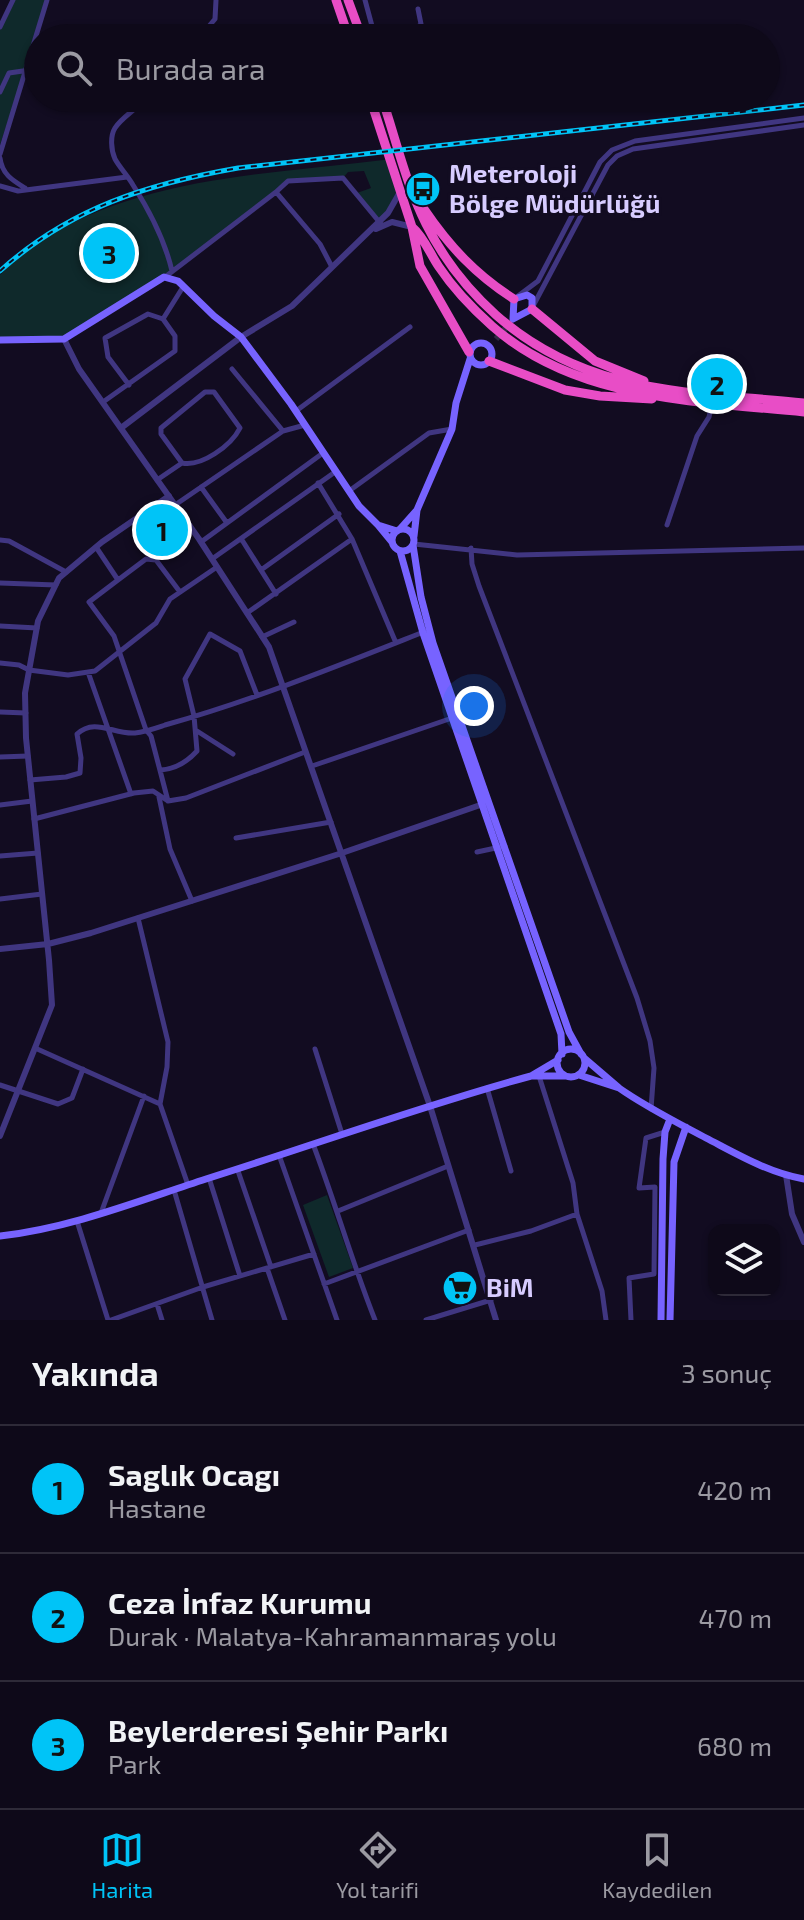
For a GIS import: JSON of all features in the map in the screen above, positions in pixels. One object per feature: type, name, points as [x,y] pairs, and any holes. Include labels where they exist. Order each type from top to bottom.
[{"type":"highway","points":[[336,0],[344,24]]},
{"type":"highway","points":[[348,0],[357,24]]},
{"type":"highway","points":[[377,112],[389,137]]},
{"type":"highway","points":[[385,112],[399,168],[440,233],[466,263],[514,299]]},
{"type":"highway","points":[[399,168],[401,190],[420,266],[470,356]]},
{"type":"highway","points":[[413,192],[426,224],[451,266],[497,322]]},
{"type":"highway","points":[[412,227],[440,269],[537,358],[578,377],[622,390],[712,403]]},
{"type":"highway","points":[[532,309],[595,361],[669,390]]},
{"type":"highway","points":[[516,338],[579,369],[617,380],[669,390],[804,403]]},
{"type":"highway","points":[[484,364],[565,390],[600,396],[804,412]]},
{"type":"main road","points":[[0,340],[64,339],[164,277],[178,281],[241,337],[296,411],[359,506],[400,551],[485,803],[569,1032],[583,1056],[584,1068],[579,1075]]},
{"type":"main road","points":[[527,295],[532,298],[532,309],[513,319],[514,299],[527,295]]},
{"type":"main road","points":[[489,347],[496,339]]},
{"type":"main road","points":[[426,631],[414,542],[417,510],[452,429],[456,403],[473,346],[479,343],[489,347],[492,354],[465,380]]},
{"type":"main road","points":[[470,356],[484,364]]},
{"type":"main road","points":[[392,542],[398,530],[417,510]]},
{"type":"main road","points":[[378,525],[408,530],[414,542]]},
{"type":"main road","points":[[400,551],[408,550],[414,542]]},
{"type":"main road","points":[[501,847],[561,1034],[559,1069],[565,1076]]},
{"type":"main road","points":[[535,1076],[571,1050],[651,1109],[735,1153],[786,1175],[804,1179]]},
{"type":"main road","points":[[0,1236],[101,1214],[430,1106],[535,1076],[579,1075],[619,1088]]},
{"type":"main road","points":[[661,1320],[665,1132],[670,1119]]},
{"type":"main road","points":[[670,1320],[674,1162],[686,1127]]},
{"type":"street","points":[[0,27],[13,0]]},
{"type":"street","points":[[39,24],[47,0]]},
{"type":"street","points":[[211,24],[215,19],[216,0]]},
{"type":"street","points":[[365,0],[371,24]]},
{"type":"street","points":[[418,9],[421,24]]},
{"type":"street","points":[[24,68],[0,156],[2,173],[26,189]]},
{"type":"street","points":[[0,77],[23,71]]},
{"type":"street","points":[[0,92],[9,73]]},
{"type":"street","points":[[133,112],[121,120],[113,131],[114,158],[135,187],[172,271]]},
{"type":"street","points":[[514,299],[538,281],[600,162],[612,150],[635,141],[804,118]]},
{"type":"street","points":[[532,309],[599,181],[617,156],[633,149],[804,125]]},
{"type":"street","points":[[0,186],[8,190],[26,189],[128,177]]},
{"type":"street","points":[[164,277],[288,181],[343,178],[381,223]]},
{"type":"street","points":[[121,428],[241,337],[292,306],[381,223],[401,190]]},
{"type":"street","points":[[276,192],[320,244],[332,268]]},
{"type":"street","points":[[381,223],[412,227]]},
{"type":"street","points":[[163,319],[184,286]]},
{"type":"street","points":[[103,402],[129,385],[175,351],[175,336],[163,319],[148,314],[105,338],[108,357],[129,385]]},
{"type":"street","points":[[296,411],[410,327]]},
{"type":"street","points":[[64,339],[79,369],[201,542],[269,647],[450,1165],[496,1320]]},
{"type":"street","points":[[232,369],[283,431]]},
{"type":"street","points":[[157,480],[182,463],[192,465],[202,461],[235,438],[240,428],[214,392],[205,392],[161,428],[161,434],[182,463]]},
{"type":"street","points":[[667,525],[697,436],[709,417],[712,403]]},
{"type":"street","points":[[175,505],[283,431],[305,425]]},
{"type":"street","points":[[349,491],[429,433],[452,429]]},
{"type":"street","points":[[201,542],[323,453]]},
{"type":"street","points":[[212,559],[335,472]]},
{"type":"street","points":[[318,483],[352,539],[396,643]]},
{"type":"street","points":[[201,487],[227,523]]},
{"type":"street","points":[[0,1136],[52,1005],[26,713],[29,670],[37,628],[56,585],[66,572],[169,496]]},
{"type":"street","points":[[261,570],[339,514]]},
{"type":"street","points":[[247,613],[352,539]]},
{"type":"street","points":[[0,540],[9,541],[66,572]]},
{"type":"street","points":[[242,540],[276,594]]},
{"type":"street","points":[[414,542],[517,555],[804,548]]},
{"type":"street","points":[[96,547],[118,580]]},
{"type":"street","points":[[471,548],[479,586],[637,998],[650,1041],[654,1068],[651,1109]]},
{"type":"street","points":[[168,801],[151,736],[146,730],[114,636],[89,602],[146,559],[156,560],[180,592]]},
{"type":"street","points":[[0,663],[68,675],[95,671],[156,623],[170,599],[217,567]]},
{"type":"street","points":[[0,583],[56,585]]},
{"type":"street","points":[[262,637],[294,622]]},
{"type":"street","points":[[0,626],[37,628]]},
{"type":"street","points":[[30,780],[80,773],[77,734],[84,728],[93,726],[133,733],[146,730],[283,687],[426,631]]},
{"type":"street","points":[[161,770],[170,770],[177,764],[188,762],[197,751],[194,716],[185,679],[210,634],[240,651],[257,695]]},
{"type":"street","points":[[88,672],[131,794]]},
{"type":"street","points":[[0,712],[26,713]]},
{"type":"street","points":[[93,726],[104,715]]},
{"type":"street","points":[[312,766],[455,717]]},
{"type":"street","points":[[196,731],[233,754]]},
{"type":"street","points":[[34,819],[131,794],[153,791],[168,801],[186,798],[305,752]]},
{"type":"street","points":[[0,757],[28,756]]},
{"type":"street","points":[[158,796],[170,849],[192,902]]},
{"type":"street","points":[[0,805],[32,801]]},
{"type":"street","points":[[0,949],[48,944],[192,902],[485,803]]},
{"type":"street","points":[[236,838],[331,822]]},
{"type":"street","points":[[477,852],[501,847]]},
{"type":"street","points":[[0,856],[38,853]]},
{"type":"street","points":[[0,899],[42,894]]},
{"type":"street","points":[[138,918],[168,1042],[160,1104],[188,1185]]},
{"type":"street","points":[[35,1048],[160,1104]]},
{"type":"street","points":[[315,1049],[342,1134]]},
{"type":"street","points":[[0,1085],[58,1104],[65,1103],[72,1098],[83,1069]]},
{"type":"street","points":[[535,1076],[573,1183],[577,1214],[602,1291],[606,1320]]},
{"type":"street","points":[[487,1088],[511,1171]]},
{"type":"street","points":[[101,1214],[144,1096]]},
{"type":"street","points":[[631,1320],[629,1278],[654,1274],[655,1187],[639,1188],[646,1138],[665,1132]]},
{"type":"street","points":[[313,1144],[375,1320]]},
{"type":"street","points":[[279,1155],[337,1320]]},
{"type":"street","points":[[338,1211],[450,1165]]},
{"type":"street","points":[[238,1171],[285,1320]]},
{"type":"street","points":[[786,1175],[792,1214],[804,1242]]},
{"type":"street","points":[[209,1178],[240,1276]]},
{"type":"street","points":[[174,1190],[212,1320]]},
{"type":"street","points":[[475,1245],[531,1231],[577,1214]]},
{"type":"street","points":[[77,1221],[109,1320],[203,1287],[314,1254]]},
{"type":"street","points":[[324,1284],[470,1229]]},
{"type":"street","points":[[426,1320],[491,1300]]},
{"type":"street","points":[[157,1304],[162,1320]]},
{"type":"green space","points":[[13,0],[47,0],[39,24],[24,24],[24,71],[0,145],[0,27]]},
{"type":"green space","points":[[392,159],[401,190],[379,221],[357,193],[371,188],[364,171],[348,172],[343,178],[288,181],[164,277],[64,339],[0,340],[0,275],[32,246],[73,223],[161,191],[252,175]]},
{"type":"green space","points":[[327,1195],[353,1268],[329,1277],[303,1205]]},
{"type":"tunnel","points":[[496,339],[511,322]]},
{"type":"railway","points":[[780,108],[804,105]]},
{"type":"railway","points":[[0,271],[27,249],[82,215],[141,191],[205,174],[741,112]]},
{"type":"place","name":"Meteroloji Bölge Müdürlüğü","points":[[423,189]]},
{"type":"place","name":"Beylerderesi Şehir Parkı","points":[[109,253]]},
{"type":"place","name":"Ceza İnfaz Kurumu","points":[[717,384]]},
{"type":"place","name":"Saglık Ocagı","points":[[162,530]]},
{"type":"place","name":"BiM","points":[[460,1288]]}]
